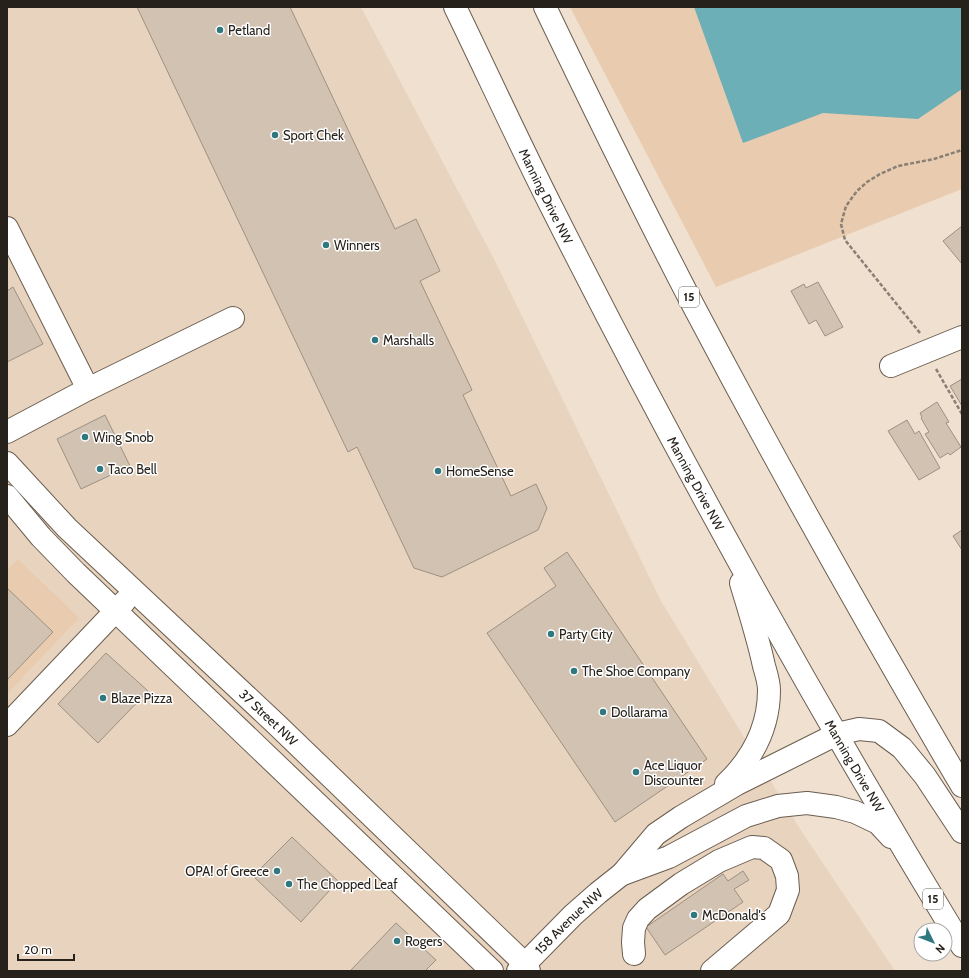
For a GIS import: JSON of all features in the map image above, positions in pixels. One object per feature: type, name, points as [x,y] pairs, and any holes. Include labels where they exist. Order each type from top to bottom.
[{"type":"main road","name":"Manning Drive NW","points":[[455,7],[552,209],[731,549],[905,852],[962,946]]},
{"type":"main road","name":"15","points":[[545,7],[620,161],[694,305],[844,582],[962,786]]},
{"type":"main road","points":[[7,228],[88,389]]},
{"type":"main road","points":[[7,432],[88,389],[233,318]]},
{"type":"main road","points":[[891,366],[962,337]]},
{"type":"main road","name":"37 Street NW","points":[[7,464],[67,528],[287,735],[524,968]]},
{"type":"main road","points":[[7,496],[46,542],[76,573],[492,971]]},
{"type":"main road","points":[[711,799],[747,761],[759,739],[767,718],[769,688],[762,656],[731,549]]},
{"type":"main road","points":[[7,725],[134,591]]},
{"type":"main road","points":[[622,874],[656,834],[680,817],[711,799],[837,734],[859,729],[879,731],[902,748],[925,776],[962,832]]},
{"type":"main road","points":[[622,874],[668,857],[746,816],[778,806],[807,803],[836,807],[855,812],[878,823],[905,852]]},
{"type":"main road","points":[[634,954],[634,928],[638,919],[647,909],[681,884],[713,865],[752,847],[764,848],[781,860],[787,876],[788,890],[779,914],[712,971]]},
{"type":"main road","name":"158 Avenue NW","points":[[524,968],[572,915],[622,874]]},
{"type":"path","points":[[962,150],[934,159],[898,166],[867,182],[846,206],[841,224],[845,240],[932,348],[936,369],[962,414]]},
{"type":"shaded area","points":[[7,7],[361,7],[496,263],[661,601],[800,829],[895,971],[7,971]]},
{"type":"shaded area","points":[[570,7],[962,7],[962,189],[716,287]]},
{"type":"shaded area","points":[[18,559],[79,618],[7,694],[7,570]]},
{"type":"water","points":[[694,7],[962,7],[962,89],[918,119],[823,113],[743,143]]},
{"type":"building","points":[[137,7],[290,7],[395,229],[416,219],[440,271],[420,281],[472,390],[463,395],[511,496],[536,484],[547,508],[538,530],[442,577],[414,568],[357,447],[348,452]]},
{"type":"building","points":[[962,226],[962,264],[943,241]]},
{"type":"building","points":[[818,282],[843,327],[825,336],[816,320],[809,324],[791,291],[804,284],[806,288]]},
{"type":"building","points":[[13,287],[43,344],[7,362],[7,291]]},
{"type":"building","points":[[962,379],[962,406],[950,386]]},
{"type":"building","points":[[937,402],[949,422],[946,423],[961,447],[950,455],[948,453],[940,458],[925,434],[929,432],[921,418],[920,413]]},
{"type":"building","points":[[105,415],[130,466],[81,489],[57,439]]},
{"type":"building","points":[[907,420],[915,434],[919,431],[940,468],[919,480],[888,431]]},
{"type":"building","points":[[962,530],[962,550],[953,536]]},
{"type":"building","points":[[567,552],[707,759],[615,822],[487,633],[556,586],[544,568]]},
{"type":"building","points":[[7,588],[53,632],[7,680]]},
{"type":"building","name":"Blaze Pizza","points":[[106,653],[148,691],[98,743],[58,704]]},
{"type":"building","points":[[292,837],[338,881],[301,922],[253,876]]},
{"type":"building","name":"McDonald's","points":[[743,871],[749,880],[734,889],[743,902],[665,955],[646,927],[723,874],[728,881]]},
{"type":"building","name":"Rogers","points":[[396,923],[436,960],[425,971],[352,971],[351,970]]},
{"type":"place","name":"Petland","points":[[220,30]]},
{"type":"place","name":"Sport Chek","points":[[275,135]]},
{"type":"place","name":"Winners","points":[[326,245]]},
{"type":"place","name":"Marshalls","points":[[375,340]]},
{"type":"place","name":"Wing Snob","points":[[85,437]]},
{"type":"place","name":"Taco Bell","points":[[100,469]]},
{"type":"place","name":"HomeSense","points":[[438,471]]},
{"type":"place","name":"Party City","points":[[551,634]]},
{"type":"place","name":"The Shoe Company","points":[[574,671]]},
{"type":"place","name":"Blaze Pizza","points":[[103,698]]},
{"type":"place","name":"Dollarama","points":[[603,712]]},
{"type":"place","name":"Ace Liquor Discounter","points":[[636,772]]},
{"type":"place","name":"OPA! of Greece","points":[[277,871]]},
{"type":"place","name":"The Chopped Leaf","points":[[289,884]]},
{"type":"place","name":"McDonald's","points":[[694,915]]},
{"type":"place","name":"Rogers","points":[[397,941]]}]
